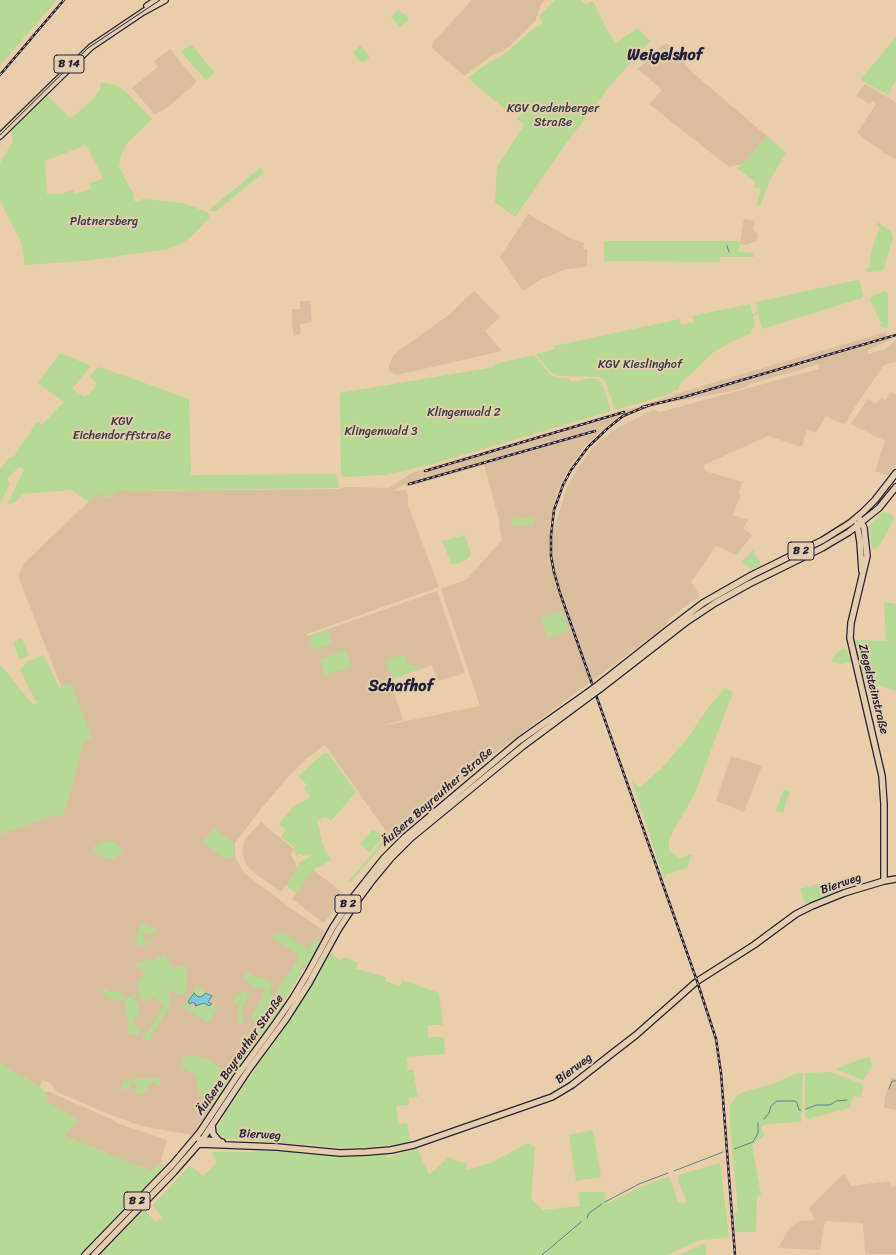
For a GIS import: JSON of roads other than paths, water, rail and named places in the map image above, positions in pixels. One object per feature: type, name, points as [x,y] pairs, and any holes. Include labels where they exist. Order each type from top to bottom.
[{"type":"main road","name":"B 14","points":[[0,132],[89,45],[156,0]]},
{"type":"main road","name":"B 14","points":[[0,136],[91,47],[165,0]]},
{"type":"main road","name":"Äußere Bayreuther Straße","points":[[599,687],[672,626],[703,604],[749,576],[836,532],[858,516],[880,495],[896,473]]},
{"type":"main road","name":"Äußere Bayreuther Straße","points":[[85,1255],[212,1125],[245,1074],[299,1000],[338,930],[369,884],[391,858],[412,838],[524,745],[588,695],[685,624],[715,603],[749,584],[813,553],[860,525],[882,504],[896,487]]},
{"type":"main road","name":"Ziegelsteinstraße","points":[[858,516],[860,525],[863,575],[852,620],[850,638],[882,776],[884,804],[884,881]]},
{"type":"main road","points":[[836,532],[839,534],[839,538]]},
{"type":"main road","name":"Äußere Bayreuther Straße","points":[[94,1255],[174,1172],[198,1140],[212,1115],[240,1072],[280,1018],[304,980],[333,927],[350,901],[384,858],[409,833],[519,741],[588,695]]},
{"type":"main road","name":"Bierweg","points":[[198,1140],[340,1153],[396,1149],[414,1145],[552,1097],[572,1086],[698,981],[749,948],[796,914],[833,897],[884,881],[896,879]]},
{"type":"main road","points":[[212,1125],[213,1134],[219,1141]]},
{"type":"main road","name":"Bierweg","points":[[198,1140],[219,1141],[230,1144]]},
{"type":"water","points":[[194,993],[201,997],[206,993],[212,996],[208,1002],[212,1004],[209,1006],[204,1003],[195,1006],[196,1004],[192,1002],[190,1004],[188,1002]]},
{"type":"waterway","points":[[727,246],[729,252]]},
{"type":"waterway","points":[[889,1089],[892,1081],[896,1081]]},
{"type":"waterway","points":[[806,1109],[816,1105],[830,1105],[836,1101],[847,1100]]},
{"type":"waterway","points":[[764,1119],[769,1113],[771,1106],[777,1101],[795,1101],[799,1110],[801,1110]]},
{"type":"waterway","points":[[734,1149],[753,1142],[758,1133],[758,1123]]},
{"type":"waterway","points":[[674,1171],[723,1152]]},
{"type":"waterway","points":[[605,1202],[639,1184],[668,1173]]},
{"type":"waterway","points":[[587,1218],[589,1213],[602,1204]]},
{"type":"waterway","points":[[542,1255],[581,1222]]},
{"type":"tram line","points":[[0,135],[88,48],[160,0]]},
{"type":"railway","points":[[0,75],[64,0]]},
{"type":"railway","points":[[642,407],[684,397],[896,335]]},
{"type":"railway","points":[[647,406],[623,416],[608,428],[588,447],[571,470],[563,485],[554,510],[551,535],[551,556],[560,593],[697,981],[716,1039],[721,1073],[735,1255]]},
{"type":"railway","points":[[425,471],[624,412]]},
{"type":"railway","points":[[409,484],[595,431]]},
{"type":"district","name":"Weigelshof","points":[[665,56]]},
{"type":"district","name":"Schafhof","points":[[401,687]]},
{"type":"park label","name":"KGV Oedenberger Straße","points":[[553,116]]},
{"type":"park label","name":"Platnersberg","points":[[104,222]]},
{"type":"park label","name":"KGV Kieslinghof","points":[[640,365]]},
{"type":"park label","name":"Klingenwald 2","points":[[464,413]]},
{"type":"park label","name":"KGV Eichendorffstraße","points":[[122,429]]},
{"type":"park label","name":"Klingenwald 3","points":[[381,432]]}]
